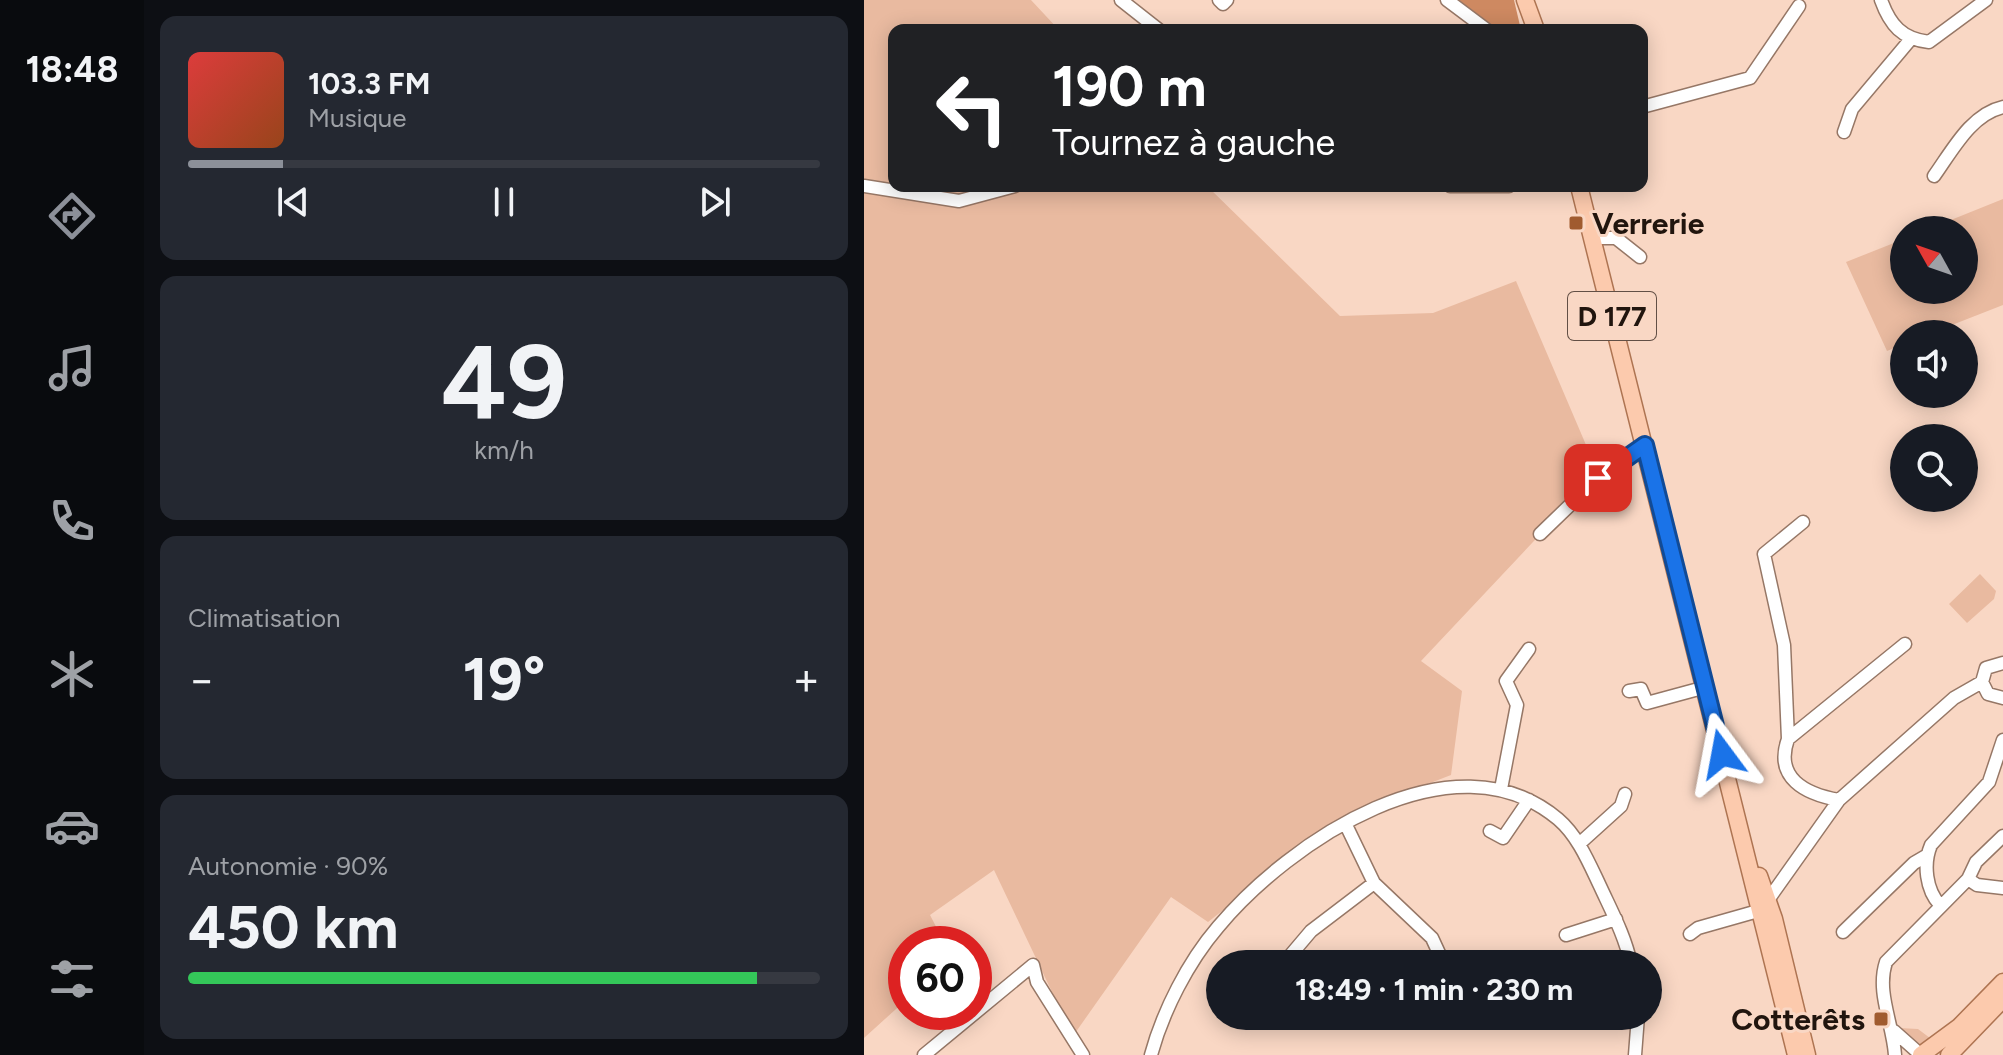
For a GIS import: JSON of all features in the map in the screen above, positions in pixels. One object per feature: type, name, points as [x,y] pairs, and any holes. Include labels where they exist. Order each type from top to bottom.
[{"type":"main road","points":[[1525,0],[1534,24]]},
{"type":"main road","name":"D 177","points":[[1580,192],[1734,806],[1810,1055]]},
{"type":"main road","name":"D 177","points":[[1763,905],[1796,1055]]},
{"type":"main road","points":[[1912,1055],[1921,1055],[1959,1027],[2003,982]]},
{"type":"main road","points":[[1949,1055],[2003,999]]},
{"type":"street","points":[[1121,0],[1151,24]]},
{"type":"street","points":[[1219,0],[1223,4],[1227,0]]},
{"type":"street","points":[[1447,0],[1479,24]]},
{"type":"street","points":[[1881,0],[1895,28],[1910,40],[1929,42],[1986,0]]},
{"type":"street","points":[[1648,105],[1750,78],[1799,6]]},
{"type":"street","points":[[1844,132],[1852,109],[1910,40]]},
{"type":"street","points":[[1934,176],[1970,127],[1982,116],[2003,107]]},
{"type":"street","points":[[864,186],[888,190]]},
{"type":"street","points":[[902,192],[959,201],[993,192]]},
{"type":"street","points":[[1592,238],[1616,238],[1640,257]]},
{"type":"street","points":[[1540,534],[1598,478],[1645,445]]},
{"type":"street","points":[[1803,522],[1764,554],[1784,645],[1788,739],[1785,764],[1789,778],[1803,791],[1839,800]]},
{"type":"street","points":[[1788,739],[1905,644]]},
{"type":"street","points":[[1501,789],[1517,705],[1506,681],[1529,649]]},
{"type":"street","points":[[2002,662],[1986,668],[1982,682],[1988,694],[2003,698]]},
{"type":"street","points":[[1690,934],[1698,928],[1763,905],[1839,800],[1954,698],[1982,682]]},
{"type":"street","points":[[1629,691],[1641,689],[1647,703],[1706,687]]},
{"type":"street","points":[[1940,905],[1930,887],[1926,856],[1931,845],[1989,782],[2003,740]]},
{"type":"street","points":[[1151,1055],[1157,1031],[1179,987],[1216,928],[1268,875],[1298,852],[1346,825],[1425,790],[1462,784],[1501,789],[1529,800],[1559,820],[1579,844],[1626,939],[1628,950]]},
{"type":"street","points":[[1579,844],[1621,806],[1625,794]]},
{"type":"street","points":[[1490,831],[1503,838],[1529,800]]},
{"type":"street","points":[[1346,825],[1374,883],[1432,938],[1438,950]]},
{"type":"street","points":[[1895,1055],[1894,1031],[1881,977],[1886,962],[1968,879],[1976,862],[2003,836]]},
{"type":"street","points":[[1843,932],[1914,863],[1926,856]]},
{"type":"street","points":[[1968,879],[1977,885],[2003,888]]},
{"type":"street","points":[[1295,950],[1311,931],[1374,883]]},
{"type":"street","points":[[1566,935],[1616,919]]},
{"type":"street","points":[[924,1055],[1033,965],[1037,982],[1083,1055]]},
{"type":"street","points":[[1635,1055],[1637,1030]]},
{"type":"street","points":[[1894,1031],[1921,1055]]},
{"type":"shaded area","points":[[864,0],[1031,0],[1053,24],[888,24],[888,192],[1213,192],[1340,316],[1433,313],[1516,281],[1598,473],[1421,661],[1462,691],[1451,775],[1340,818],[1208,922],[1171,897],[1073,1036],[994,870],[930,915],[936,926],[888,926],[888,1016],[864,1038]]},
{"type":"shaded area","points":[[1456,0],[1514,0],[1520,24],[1489,24]]},
{"type":"shaded area","points":[[2003,199],[2003,305],[1965,320],[1890,320],[1890,350],[1887,351],[1846,262],[1890,245],[1890,304],[1978,304],[1978,216],[1961,216]]},
{"type":"shaded area","points":[[1980,574],[1996,591],[1994,599],[1967,623],[1949,604]]},
{"type":"shaded area","points":[[1899,1028],[1918,1029],[1934,1041],[1923,1045],[1914,1043]]},
{"type":"place","name":"Verrerie","points":[[1576,223]]},
{"type":"place","name":"Cotterêts","points":[[1881,1019]]},
{"type":"route","points":[[1598,478],[1645,445],[1722,754]]}]
